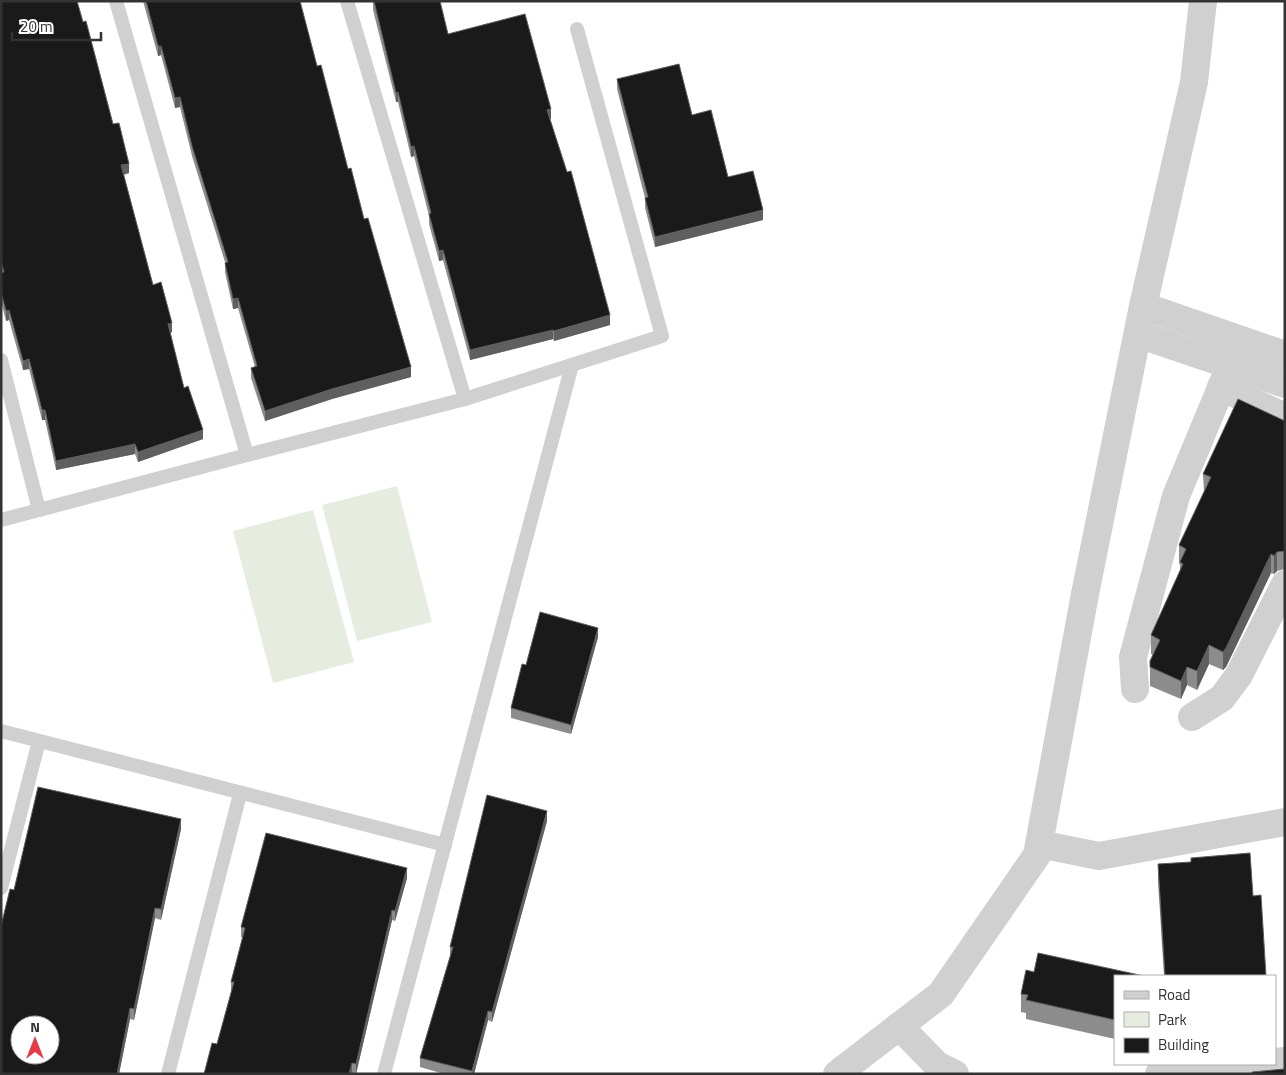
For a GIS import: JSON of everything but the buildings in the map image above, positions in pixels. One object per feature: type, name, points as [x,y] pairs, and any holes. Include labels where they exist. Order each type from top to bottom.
[{"type":"street","points":[[837,1074],[941,994],[1037,855],[1085,594],[1143,306],[1194,82],[1203,1]]},
{"type":"street","points":[[1143,306],[1285,355]]},
{"type":"street","points":[[1138,334],[1225,376],[1285,418]]},
{"type":"street","points":[[1225,376],[1285,384]]},
{"type":"street","points":[[1135,689],[1133,657],[1176,496],[1225,376]]},
{"type":"street","points":[[1192,717],[1222,698],[1239,675],[1285,584]]},
{"type":"street","points":[[1039,844],[1099,856],[1285,822]]},
{"type":"street","points":[[899,1026],[937,1066],[955,1074]]},
{"type":"street","points":[[1160,1074],[1246,1065]]},
{"type":"lane","points":[[116,1],[247,455]]},
{"type":"lane","points":[[347,1],[465,399]]},
{"type":"lane","points":[[1,520],[465,399],[662,336],[577,29]]},
{"type":"lane","points":[[1,360],[40,510]]},
{"type":"lane","points":[[384,1074],[572,365]]},
{"type":"lane","points":[[1,731],[240,794],[445,845]]},
{"type":"lane","points":[[1,888],[40,741]]},
{"type":"lane","points":[[168,1074],[240,794]]},
{"type":"green space","points":[[397,486],[432,622],[357,641],[322,505]]},
{"type":"green space","points":[[313,510],[354,662],[273,683],[233,531]]}]
